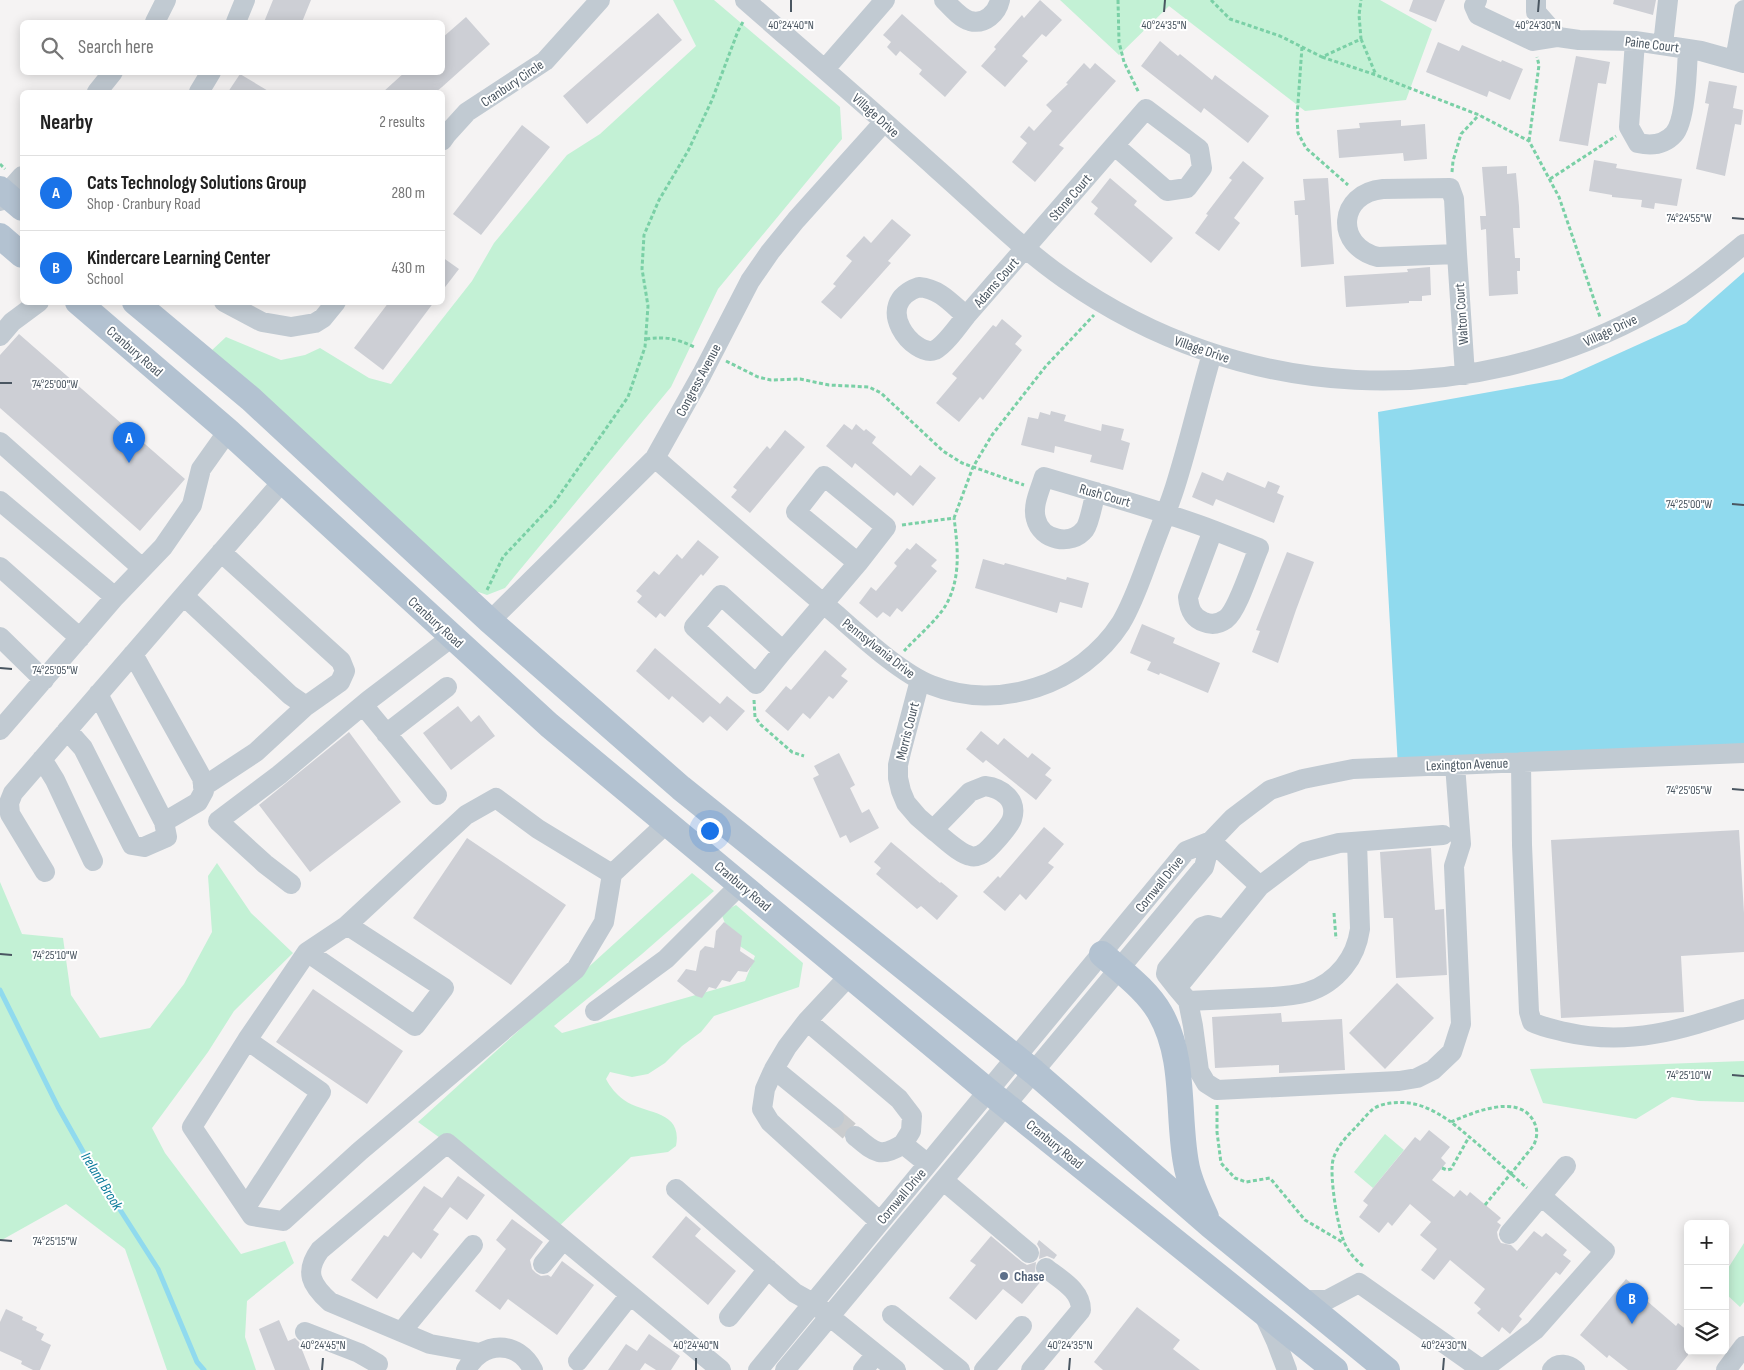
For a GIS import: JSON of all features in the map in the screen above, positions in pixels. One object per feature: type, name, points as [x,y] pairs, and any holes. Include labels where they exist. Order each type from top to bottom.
[{"type":"main road","points":[[0,236],[20,253]]},
{"type":"main road","name":"Cranbury Road","points":[[81,305],[228,431],[549,725],[997,1098],[1335,1370]]},
{"type":"main road","points":[[140,305],[251,399],[681,788],[1025,1064],[1211,1226],[1387,1370]]},
{"type":"main road","points":[[1110,961],[1144,992],[1161,1014],[1173,1044],[1186,1165],[1191,1184],[1211,1226]]},
{"type":"street","points":[[156,20],[166,0]]},
{"type":"street","points":[[237,20],[245,0]]},
{"type":"street","name":"Cranbury Circle","points":[[445,137],[467,112],[546,61],[600,0]]},
{"type":"street","points":[[824,69],[885,0]]},
{"type":"street","points":[[944,0],[961,16],[970,20],[980,21],[989,18],[996,11],[1000,0]]},
{"type":"street","points":[[1477,0],[1474,6],[1478,15],[1533,41]]},
{"type":"street","points":[[1536,0],[1536,12],[1558,37]]},
{"type":"street","points":[[1663,45],[1668,0]]},
{"type":"street","name":"Village Drive","points":[[749,3],[1026,248],[1064,279],[1104,304],[1162,335],[1212,354],[1271,370],[1327,379],[1384,382],[1441,379],[1497,370],[1552,355],[1606,334],[1656,308],[1704,277],[1744,244]]},
{"type":"street","points":[[1740,62],[1744,10]]},
{"type":"street","name":"Paine Court","points":[[1533,41],[1558,37],[1579,40],[1636,41],[1688,49],[1740,62]]},
{"type":"street","points":[[1636,41],[1630,127],[1638,143],[1650,146],[1663,142],[1675,133],[1682,114],[1688,49]]},
{"type":"street","points":[[98,90],[110,75]]},
{"type":"street","points":[[200,90],[209,75]]},
{"type":"street","points":[[1115,146],[1168,191],[1186,188],[1202,168],[1199,150],[1146,109]]},
{"type":"street","name":"Stone Court","points":[[1026,248],[1146,109]]},
{"type":"street","name":"Congress Avenue","points":[[493,617],[655,458],[712,355],[750,281],[796,220],[884,122]]},
{"type":"street","points":[[1450,188],[1383,189],[1363,194],[1352,205],[1347,220],[1347,231],[1358,249],[1378,257],[1457,254]]},
{"type":"street","name":"Walton Court","points":[[1450,188],[1454,199],[1465,375]]},
{"type":"street","name":"Adams Court","points":[[966,316],[1026,248]]},
{"type":"street","points":[[0,336],[12,322],[35,305]]},
{"type":"street","points":[[230,305],[262,322],[291,327],[314,323],[323,318],[334,305]]},
{"type":"street","name":"Pennsylvania Drive","points":[[655,458],[823,604],[894,662],[920,680],[963,694],[996,696],[1029,690],[1044,685],[1074,670],[1099,650],[1120,624],[1135,594],[1175,487],[1212,354]]},
{"type":"street","points":[[0,730],[115,597],[163,547],[192,505],[201,468],[228,431]]},
{"type":"street","points":[[0,442],[142,568]]},
{"type":"street","points":[[783,650],[721,595],[694,627],[756,684],[858,563],[886,527],[824,476],[796,512],[858,563]]},
{"type":"street","points":[[45,872],[10,814],[9,803],[13,793],[282,482]]},
{"type":"street","points":[[1042,484],[1035,507],[1035,517],[1038,525],[1044,532],[1060,540],[1077,536],[1086,528],[1096,492]]},
{"type":"street","name":"Rush Court","points":[[1042,484],[1096,492],[1166,512],[1213,530],[1259,548],[1234,609],[1227,618],[1218,623],[1208,624],[1192,614],[1188,597],[1213,530]]},
{"type":"street","points":[[0,501],[115,597]]},
{"type":"street","points":[[203,787],[256,752],[306,706],[340,682],[345,671],[341,661],[221,552]]},
{"type":"street","points":[[0,567],[80,638]]},
{"type":"street","points":[[184,596],[290,695],[306,706]]},
{"type":"street","points":[[0,637],[44,680]]},
{"type":"street","points":[[291,884],[265,864],[218,821],[363,705],[452,637]]},
{"type":"street","points":[[133,654],[202,778],[204,791],[198,802],[164,822]]},
{"type":"street","name":"Morris Court","points":[[920,680],[899,759],[898,778],[906,803],[933,830]]},
{"type":"street","points":[[386,734],[447,687]]},
{"type":"street","points":[[67,730],[83,748],[132,845],[144,847],[167,837],[164,822],[98,694]]},
{"type":"street","points":[[363,705],[437,795]]},
{"type":"street","name":"Lexington Avenue","points":[[1211,841],[1233,818],[1270,790],[1295,782],[1353,769],[1744,753]]},
{"type":"street","points":[[42,759],[55,780],[93,861]]},
{"type":"street","points":[[1521,762],[1522,845],[1528,992],[1529,1012],[1532,1022],[1540,1026],[1585,1037],[1620,1039],[1678,1030],[1744,1009]]},
{"type":"street","points":[[1182,995],[1193,1026],[1198,1071],[1206,1083],[1217,1090],[1382,1083],[1416,1078],[1433,1070],[1452,1052],[1461,1024],[1454,866],[1461,844],[1455,765]]},
{"type":"street","points":[[612,874],[538,829],[496,798],[466,815],[347,925],[307,952],[247,1040],[192,1126],[252,1216],[283,1221],[360,1151],[576,969],[604,922],[612,874],[667,823]]},
{"type":"street","points":[[1182,995],[1224,929],[1260,886],[1305,852],[1338,843],[1444,835]]},
{"type":"street","points":[[1211,841],[1260,886]]},
{"type":"street","name":"Cornwall Drive","points":[[786,1370],[944,1180],[997,1098],[1110,961],[1204,867],[1211,841]]},
{"type":"street","points":[[1182,995],[1294,996],[1327,985],[1348,962],[1359,940],[1357,842]]},
{"type":"street","points":[[595,1011],[666,959],[740,884]]},
{"type":"street","points":[[307,952],[415,1026],[444,988],[347,925]]},
{"type":"street","points":[[849,976],[807,1021],[787,1047],[774,1068],[765,1089],[762,1109],[770,1122],[880,1222]]},
{"type":"street","points":[[807,1021],[899,1099],[912,1116],[911,1131],[902,1144],[890,1152],[882,1153],[870,1148],[855,1136]]},
{"type":"street","points":[[246,1207],[321,1092],[247,1040]]},
{"type":"street","points":[[774,1068],[834,1118]]},
{"type":"street","name":"Cornwall Drive","points":[[758,1370],[928,1164],[997,1098]]},
{"type":"street","points":[[480,1353],[430,1344],[330,1302],[316,1290],[312,1278],[312,1261],[320,1250],[447,1142],[630,1295],[708,1366]]},
{"type":"street","points":[[902,1144],[928,1164]]},
{"type":"street","points":[[1509,1234],[1566,1166]]},
{"type":"street","points":[[944,1180],[1029,1253]]},
{"type":"street","points":[[676,1189],[795,1293],[813,1303],[896,1370]]},
{"type":"street","points":[[1302,1300],[1327,1300],[1364,1278],[1482,1370],[1535,1330],[1605,1251],[1540,1197]]},
{"type":"street","points":[[544,1264],[563,1240]]},
{"type":"street","points":[[402,1331],[473,1245]]},
{"type":"street","points":[[1031,1370],[1081,1310],[1081,1301],[1076,1293],[1046,1268]]},
{"type":"street","points":[[729,1317],[768,1270]]},
{"type":"street","points":[[578,1361],[630,1295]]},
{"type":"street","points":[[1263,1313],[1287,1370]]},
{"type":"street","points":[[892,1315],[960,1370]]},
{"type":"street","points":[[984,1370],[1022,1326]]},
{"type":"street","points":[[305,1332],[359,1353],[381,1368]]},
{"type":"street","points":[[1726,1370],[1744,1346]]},
{"type":"street","points":[[466,1370],[471,1361],[480,1353],[491,1348],[504,1347],[516,1351],[526,1358],[533,1370]]},
{"type":"street","points":[[863,1370],[876,1354]]},
{"type":"street","points":[[1552,1370],[1554,1367],[1562,1364],[1569,1365],[1575,1370]]},
{"type":"path","points":[[1118,0],[1120,42],[1124,62],[1146,109]]},
{"type":"path","points":[[1211,0],[1230,19],[1280,36],[1322,57],[1376,75],[1479,115],[1529,141],[1559,197],[1606,334]]},
{"type":"path","points":[[1361,0],[1359,16],[1361,39],[1376,75]]},
{"type":"path","points":[[493,617],[483,599],[503,557],[554,504],[628,397],[646,339],[648,306],[642,269],[644,235],[659,200],[688,151],[712,100],[749,3]]},
{"type":"path","points":[[1322,57],[1361,39]]},
{"type":"path","points":[[1529,141],[1538,65],[1533,41]]},
{"type":"path","points":[[1302,47],[1297,117],[1298,133],[1306,148],[1350,186],[1363,194]]},
{"type":"path","points":[[1450,188],[1453,161],[1461,134],[1479,115]]},
{"type":"path","points":[[1550,179],[1630,127]]},
{"type":"path","points":[[894,662],[946,606],[956,579],[958,550],[954,518],[973,467],[992,435],[1046,366],[1104,304]]},
{"type":"path","points":[[646,339],[662,336],[682,342],[758,377],[771,380],[800,378],[829,385],[868,387],[881,393],[943,451],[962,463],[1042,484]]},
{"type":"path","points":[[886,527],[954,518]]},
{"type":"path","points":[[756,684],[755,717],[761,725],[792,752],[804,756]]},
{"type":"path","points":[[1334,913],[1336,939]]},
{"type":"path","points":[[1217,1090],[1217,1132],[1221,1163],[1236,1178],[1246,1182],[1270,1178],[1305,1220],[1344,1244]]},
{"type":"path","points":[[1364,1278],[1344,1244],[1332,1184],[1332,1167],[1337,1150],[1348,1135],[1374,1108],[1383,1104],[1398,1102],[1413,1103],[1427,1107],[1451,1122],[1540,1197]]},
{"type":"path","points":[[1451,1122],[1498,1106],[1508,1106],[1519,1109],[1530,1116],[1535,1124],[1538,1133],[1535,1143],[1485,1205]]},
{"type":"path","points":[[1442,1168],[1447,1170],[1451,1168],[1469,1137]]},
{"type":"green space","points":[[673,0],[714,0],[840,107],[842,139],[718,289],[671,387],[505,588],[487,595],[467,588],[211,351],[226,337],[281,360],[305,355],[320,348],[369,378],[391,384],[472,281],[494,243],[567,155],[600,134],[696,46]]},
{"type":"green space","points":[[1060,0],[1380,0],[1432,29],[1406,100],[1305,111],[1169,6],[1119,55]]},
{"type":"green space","points":[[217,863],[251,913],[293,953],[234,1011],[208,1052],[152,1128],[165,1153],[241,1254],[285,1241],[294,1263],[247,1301],[245,1337],[256,1370],[167,1370],[125,1249],[66,1204],[0,1241],[0,882],[22,934],[63,938],[71,995],[100,1038],[150,1028],[184,984],[212,932],[208,876]]},
{"type":"green space","points":[[692,873],[714,891],[642,954],[554,1026],[562,1033],[745,981],[755,956],[732,941],[721,913],[736,905],[803,963],[799,987],[714,1016],[701,1032],[682,1046],[665,1063],[648,1074],[632,1077],[610,1072],[606,1079],[621,1098],[668,1119],[674,1125],[677,1134],[676,1146],[668,1152],[631,1157],[553,1232],[447,1143],[418,1122]]},
{"type":"green space","points":[[1744,1061],[1744,1102],[1699,1101],[1672,1097],[1636,1119],[1543,1103],[1530,1069]]},
{"type":"green space","points":[[1385,1134],[1404,1150],[1373,1188],[1354,1172]]},
{"type":"green space","points":[[1744,1243],[1744,1302],[1740,1307],[1729,1297],[1729,1267]]},
{"type":"water","points":[[1744,272],[1744,753],[1398,767],[1378,412],[1562,379],[1686,323]]},
{"type":"building","points":[[273,0],[311,0],[303,20],[265,20]]},
{"type":"building","points":[[1040,0],[1062,20],[1046,37],[1042,34],[1022,56],[1028,61],[1005,87],[981,66],[996,49],[994,47],[1022,15],[1024,18]]},
{"type":"building","points":[[1413,0],[1445,0],[1436,22],[1409,11]]},
{"type":"building","points":[[1614,0],[1656,0],[1653,15],[1613,4]]},
{"type":"building","points":[[658,13],[682,40],[587,124],[563,96]]},
{"type":"building","points":[[902,14],[967,72],[945,97],[919,74],[922,70],[900,51],[896,56],[887,47],[891,42],[883,35]]},
{"type":"building","points":[[466,17],[490,44],[438,90],[385,90],[402,75],[445,75],[445,35]]},
{"type":"building","points":[[1160,41],[1178,56],[1180,54],[1212,80],[1215,75],[1269,116],[1248,143],[1204,108],[1201,113],[1141,66]]},
{"type":"building","points":[[1438,42],[1459,51],[1462,45],[1501,62],[1502,60],[1523,69],[1510,100],[1489,91],[1487,97],[1426,72]]},
{"type":"building","points":[[1576,56],[1610,62],[1606,84],[1598,83],[1588,146],[1559,141]]},
{"type":"building","points":[[1084,63],[1090,69],[1095,63],[1116,81],[1059,145],[1064,148],[1035,182],[1012,162],[1027,143],[1020,137],[1029,126],[1034,131],[1052,111],[1046,105],[1068,84],[1066,83]]},
{"type":"building","points":[[239,75],[242,75],[267,90],[229,90]]},
{"type":"building","points":[[1709,81],[1737,86],[1733,108],[1743,110],[1741,125],[1735,124],[1725,176],[1696,169],[1709,104],[1705,103]]},
{"type":"building","points":[[1401,120],[1401,126],[1425,124],[1427,159],[1404,161],[1403,153],[1339,158],[1337,130],[1360,128],[1359,123]]},
{"type":"building","points":[[522,125],[550,147],[481,235],[453,214]]},
{"type":"building","points":[[1594,160],[1617,164],[1616,168],[1682,179],[1677,206],[1655,203],[1654,209],[1641,207],[1642,200],[1612,197],[1612,195],[1589,191]]},
{"type":"building","points":[[1243,161],[1264,178],[1234,218],[1240,223],[1219,251],[1195,233],[1208,215],[1206,214],[1232,180],[1229,178]]},
{"type":"building","points":[[1507,166],[1507,174],[1516,173],[1519,206],[1520,228],[1513,228],[1515,258],[1520,258],[1520,271],[1517,271],[1518,294],[1489,296],[1486,229],[1481,230],[1480,216],[1486,216],[1482,167]]},
{"type":"building","points":[[1110,178],[1137,201],[1134,205],[1173,238],[1151,263],[1094,214],[1098,208],[1091,202]]},
{"type":"building","points":[[1328,178],[1334,264],[1301,267],[1298,215],[1295,215],[1294,201],[1305,200],[1303,179]]},
{"type":"building","points":[[892,219],[911,235],[888,261],[891,263],[841,319],[821,302],[836,286],[833,284],[852,261],[846,256],[864,236],[871,243]]},
{"type":"building","points":[[445,259],[459,269],[445,287]]},
{"type":"building","points":[[1430,267],[1431,295],[1422,296],[1422,301],[1346,307],[1344,276],[1408,272],[1407,269]]},
{"type":"building","points":[[387,305],[432,305],[383,370],[354,348]]},
{"type":"building","points":[[1002,319],[1022,336],[1015,344],[1022,350],[983,400],[980,397],[959,422],[936,403],[957,378],[952,374],[993,325],[996,327]]},
{"type":"building","points":[[19,334],[185,479],[140,531],[0,408],[0,355]]},
{"type":"building","points":[[1051,411],[1066,415],[1064,421],[1101,431],[1102,424],[1124,429],[1121,440],[1130,443],[1123,470],[1090,462],[1092,455],[1055,446],[1054,453],[1021,445],[1028,417],[1038,419],[1040,412],[1050,415]]},
{"type":"building","points":[[844,424],[852,430],[856,424],[864,431],[866,429],[876,437],[872,443],[911,476],[920,465],[936,478],[913,506],[897,492],[894,496],[855,463],[852,468],[826,446]]},
{"type":"building","points":[[785,430],[805,447],[750,513],[731,497],[737,490],[733,487],[767,446],[770,449]]},
{"type":"building","points":[[1202,472],[1223,481],[1227,472],[1265,488],[1268,481],[1280,486],[1277,493],[1284,496],[1274,523],[1216,499],[1213,506],[1192,497]]},
{"type":"building","points":[[698,540],[719,557],[703,576],[701,574],[665,617],[660,613],[656,618],[637,602],[642,596],[636,591],[654,571],[659,575],[677,554],[682,559]]},
{"type":"building","points":[[916,543],[937,560],[931,566],[937,571],[902,612],[897,608],[890,617],[883,612],[877,618],[859,603],[871,587],[876,591],[897,566],[894,563],[907,548],[910,550]]},
{"type":"building","points":[[1287,552],[1314,562],[1278,663],[1252,652],[1260,631],[1256,630]]},
{"type":"building","points":[[983,559],[1004,565],[1005,563],[1066,580],[1067,577],[1089,583],[1082,608],[1060,602],[1057,613],[975,588]]},
{"type":"building","points":[[1142,624],[1175,638],[1173,643],[1220,663],[1208,693],[1160,673],[1159,675],[1147,670],[1151,662],[1130,653]]},
{"type":"building","points":[[655,648],[720,704],[727,696],[745,711],[727,731],[710,716],[703,723],[672,696],[669,700],[636,671]]},
{"type":"building","points":[[825,650],[847,669],[841,676],[848,681],[833,699],[829,696],[810,719],[803,713],[788,731],[765,711],[786,686],[791,690]]},
{"type":"building","points":[[458,706],[471,722],[479,715],[495,736],[451,770],[423,733]]},
{"type":"building","points":[[981,731],[998,745],[1004,738],[1028,758],[1032,753],[1051,768],[1045,775],[1052,780],[1036,800],[986,760],[983,763],[966,749]]},
{"type":"building","points":[[349,732],[401,802],[310,872],[259,805]]},
{"type":"building","points":[[839,753],[855,785],[850,788],[862,813],[869,809],[879,828],[850,843],[846,835],[840,838],[813,778],[819,775],[814,766]]},
{"type":"building","points":[[1044,827],[1064,844],[1048,863],[1054,867],[1026,900],[1020,894],[1005,911],[983,892],[998,876],[1000,878]]},
{"type":"building","points":[[1739,830],[1744,913],[1744,952],[1681,956],[1684,1012],[1561,1018],[1551,840]]},
{"type":"building","points":[[467,838],[566,905],[511,985],[413,918]]},
{"type":"building","points":[[891,842],[958,896],[937,920],[921,906],[917,909],[876,874],[881,868],[874,862]]},
{"type":"building","points":[[1431,848],[1435,910],[1444,909],[1447,975],[1396,978],[1393,918],[1384,918],[1380,852]]},
{"type":"building","points":[[724,922],[742,936],[740,951],[755,961],[747,972],[738,971],[730,982],[722,980],[716,989],[709,987],[702,998],[696,996],[677,981],[686,969],[696,971],[700,951],[705,946],[714,948],[716,931]]},
{"type":"building","points":[[1397,983],[1434,1018],[1385,1069],[1349,1033]]},
{"type":"building","points":[[313,989],[403,1051],[367,1104],[276,1042]]},
{"type":"building","points":[[1281,1013],[1282,1022],[1342,1019],[1345,1070],[1279,1073],[1279,1065],[1215,1068],[1212,1017]]},
{"type":"building","points":[[1429,1130],[1450,1147],[1441,1158],[1446,1163],[1432,1180],[1454,1197],[1460,1190],[1467,1196],[1470,1192],[1501,1218],[1497,1222],[1501,1225],[1497,1232],[1501,1243],[1511,1245],[1517,1251],[1534,1231],[1542,1237],[1546,1233],[1567,1250],[1563,1255],[1571,1261],[1560,1275],[1556,1272],[1519,1316],[1522,1319],[1510,1334],[1502,1327],[1499,1332],[1477,1313],[1481,1309],[1474,1303],[1485,1289],[1450,1260],[1434,1280],[1421,1270],[1437,1249],[1420,1235],[1431,1222],[1410,1204],[1392,1226],[1388,1222],[1379,1233],[1359,1217],[1368,1205],[1363,1201],[1373,1188],[1415,1137],[1420,1141]]},
{"type":"building","points":[[458,1176],[485,1195],[467,1220],[450,1207],[433,1230],[439,1234],[421,1259],[413,1252],[377,1299],[351,1280],[384,1235],[388,1237],[424,1186],[442,1198]]},
{"type":"building","points":[[686,1216],[701,1229],[695,1236],[736,1271],[708,1305],[652,1257]]},
{"type":"building","points":[[512,1219],[543,1242],[530,1260],[532,1269],[536,1273],[541,1276],[548,1275],[551,1277],[562,1261],[594,1285],[557,1335],[508,1299],[500,1310],[475,1291],[506,1249],[496,1240]]},
{"type":"building","name":"Chase","points":[[991,1236],[1027,1265],[1036,1262],[1035,1272],[1042,1280],[1022,1304],[1003,1289],[976,1320],[949,1298],[976,1265],[970,1261]]},
{"type":"building","points":[[1039,1240],[1057,1255],[1054,1259],[1047,1256],[1039,1259],[1040,1249],[1037,1244]]},
{"type":"building","points":[[1626,1279],[1649,1298],[1647,1301],[1676,1326],[1678,1323],[1684,1328],[1684,1355],[1688,1355],[1676,1370],[1628,1370],[1609,1355],[1607,1358],[1580,1335]]},
{"type":"building","points":[[1137,1307],[1180,1340],[1173,1349],[1200,1370],[1103,1370],[1094,1362]]},
{"type":"building","points":[[6,1309],[23,1317],[22,1320],[37,1327],[36,1330],[44,1334],[41,1340],[51,1345],[40,1370],[33,1370],[21,1364],[22,1361],[0,1351],[0,1322]]},
{"type":"building","points":[[279,1320],[288,1341],[295,1338],[299,1342],[310,1370],[275,1370],[259,1329]]},
{"type":"building","points":[[649,1334],[680,1356],[671,1370],[656,1370],[645,1363],[640,1370],[608,1370],[626,1344],[637,1351]]},
{"type":"waterway","name":"Ireland Brook","points":[[0,990],[58,1107],[85,1155],[158,1269],[197,1362],[204,1370]]},
{"type":"tunnel","points":[[834,1118],[855,1136]]},
{"type":"place","name":"Cats Technology Solutions Group","points":[[129,463]]},
{"type":"place","name":"Chase","points":[[1004,1276]]},
{"type":"place","name":"Kindercare Learning Center","points":[[1632,1324]]}]
